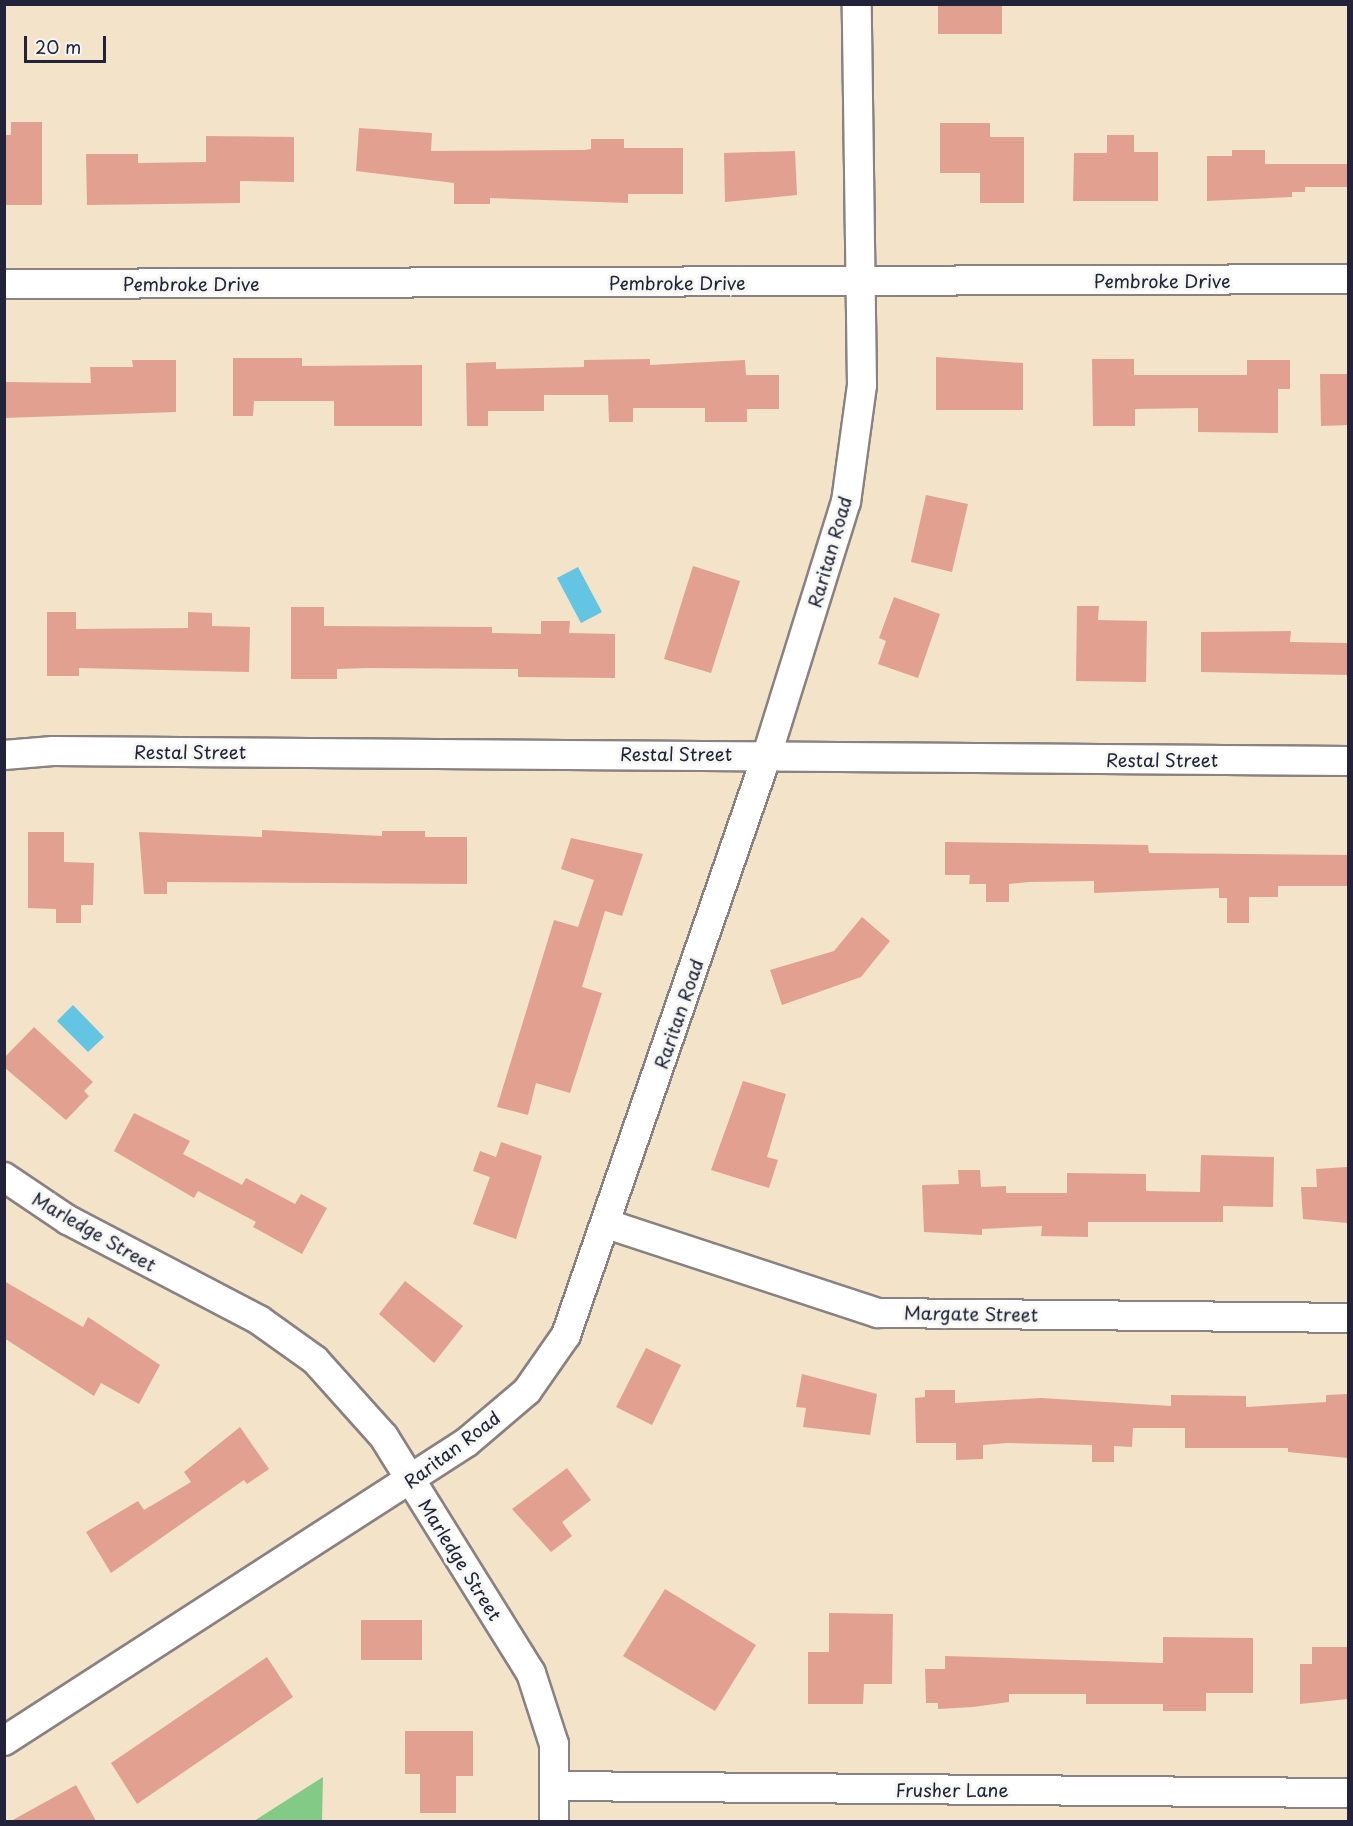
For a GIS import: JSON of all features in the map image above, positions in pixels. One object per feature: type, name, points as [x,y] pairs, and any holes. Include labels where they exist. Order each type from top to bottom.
[{"type":"street","name":"Raritan Road","points":[[4,1741],[412,1481],[527,1391],[566,1335],[607,1224],[767,755],[846,502],[862,386],[857,4]]},
{"type":"street","name":"Pembroke Drive","points":[[4,284],[862,283],[1348,279]]},
{"type":"street","name":"Restal Street","points":[[4,755],[53,751],[1348,761]]},
{"type":"street","name":"Marledge Street","points":[[4,1177],[68,1220],[259,1320],[315,1360],[384,1437],[531,1673],[554,1744],[554,1821]]},
{"type":"street","name":"Margate Street","points":[[607,1224],[878,1313],[1348,1318]]},
{"type":"street","name":"Frusher Lane","points":[[555,1786],[1348,1792]]},
{"type":"green space","points":[[323,1777],[322,1821],[254,1821]]},
{"type":"water","points":[[578,567],[602,612],[581,623],[557,578]]},
{"type":"water","points":[[73,1005],[104,1037],[88,1052],[57,1021]]},
{"type":"building","points":[[938,4],[1002,4],[1002,34],[938,34]]},
{"type":"building","points":[[11,122],[42,122],[42,205],[4,205],[4,135],[11,135]]},
{"type":"building","points":[[940,123],[990,123],[990,137],[1024,137],[1024,203],[980,203],[980,173],[940,173]]},
{"type":"building","points":[[359,128],[432,133],[431,151],[584,150],[591,149],[591,139],[624,139],[624,148],[683,148],[683,194],[628,194],[628,203],[490,198],[490,204],[454,204],[454,183],[356,171]]},
{"type":"building","points":[[1107,135],[1134,135],[1134,152],[1158,152],[1158,201],[1073,201],[1074,153],[1107,153]]},
{"type":"building","points":[[206,136],[294,137],[294,182],[240,181],[240,203],[87,205],[86,154],[138,154],[138,163],[206,162]]},
{"type":"building","points":[[1232,150],[1265,150],[1265,164],[1348,164],[1348,187],[1305,187],[1305,192],[1292,192],[1292,197],[1207,201],[1207,156],[1232,156]]},
{"type":"building","points":[[795,151],[797,195],[725,202],[724,153]]},
{"type":"building","points":[[936,357],[1023,363],[1023,410],[936,410]]},
{"type":"building","points":[[233,358],[302,358],[302,366],[422,365],[422,426],[334,426],[334,401],[254,401],[253,416],[233,416]]},
{"type":"building","points":[[650,359],[650,365],[745,360],[746,375],[779,375],[779,409],[747,409],[747,422],[705,422],[705,408],[633,408],[633,422],[609,422],[608,395],[544,395],[544,411],[488,411],[488,426],[467,426],[466,363],[496,362],[496,369],[584,367],[584,360]]},
{"type":"building","points":[[1092,359],[1134,359],[1134,375],[1247,375],[1247,360],[1290,360],[1290,389],[1278,389],[1278,433],[1198,432],[1198,408],[1135,409],[1135,426],[1093,426]]},
{"type":"building","points":[[132,360],[176,360],[176,412],[4,418],[4,382],[91,383],[90,367],[133,367]]},
{"type":"building","points":[[1320,374],[1348,374],[1348,425],[1321,426]]},
{"type":"building","points":[[926,495],[968,504],[952,572],[911,562]]},
{"type":"building","points":[[693,566],[740,581],[711,673],[664,659]]},
{"type":"building","points":[[894,597],[940,614],[918,678],[878,664],[886,641],[879,638]]},
{"type":"building","points":[[1077,606],[1099,606],[1098,620],[1147,621],[1146,682],[1076,681]]},
{"type":"building","points":[[291,607],[324,607],[324,626],[492,627],[492,633],[541,634],[541,621],[570,621],[569,633],[615,634],[615,678],[518,677],[518,669],[368,668],[337,669],[337,679],[291,679]]},
{"type":"building","points":[[47,612],[76,612],[76,629],[188,628],[188,612],[212,613],[212,626],[250,627],[249,672],[79,668],[79,676],[47,676]]},
{"type":"building","points":[[1291,631],[1290,642],[1348,643],[1348,675],[1201,672],[1201,632]]},
{"type":"building","points":[[262,830],[382,836],[382,831],[425,831],[425,837],[467,837],[467,884],[167,882],[167,894],[144,894],[139,832],[262,837]]},
{"type":"building","points":[[28,832],[64,832],[64,862],[94,863],[93,905],[81,905],[81,923],[56,923],[56,909],[28,908]]},
{"type":"building","points":[[571,838],[643,854],[622,916],[605,911],[582,987],[602,993],[570,1093],[536,1083],[528,1115],[497,1107],[554,920],[578,927],[594,880],[561,869]]},
{"type":"building","points":[[945,842],[1148,845],[1149,853],[1348,855],[1348,886],[1278,886],[1278,897],[1249,897],[1249,923],[1227,923],[1227,898],[1219,898],[1219,888],[1094,893],[1094,881],[1029,882],[1009,884],[1009,902],[986,902],[986,884],[969,884],[970,875],[945,875]]},
{"type":"building","points":[[862,917],[890,941],[861,977],[782,1005],[770,970],[834,951]]},
{"type":"building","points":[[34,1027],[93,1082],[84,1091],[89,1096],[66,1120],[4,1067],[4,1058]]},
{"type":"building","points":[[743,1081],[786,1094],[767,1157],[778,1160],[769,1188],[711,1170]]},
{"type":"building","points":[[134,1113],[190,1141],[183,1154],[242,1185],[246,1178],[295,1204],[301,1194],[327,1208],[302,1254],[253,1227],[256,1222],[198,1191],[194,1198],[114,1151]]},
{"type":"building","points":[[501,1142],[542,1156],[516,1239],[473,1224],[490,1177],[473,1171],[480,1151],[496,1157]]},
{"type":"building","points":[[1201,1155],[1274,1157],[1273,1207],[1223,1206],[1223,1222],[1088,1222],[1088,1237],[1041,1236],[1042,1226],[982,1229],[982,1235],[924,1232],[922,1185],[959,1184],[958,1170],[980,1170],[981,1187],[1006,1186],[1006,1193],[1067,1193],[1067,1173],[1146,1174],[1146,1191],[1200,1192]]},
{"type":"building","points":[[1347,1167],[1348,1223],[1303,1219],[1301,1187],[1317,1187],[1316,1169]]},
{"type":"building","points":[[4,1281],[83,1327],[88,1317],[160,1365],[139,1404],[101,1383],[94,1396],[4,1338]]},
{"type":"building","points":[[405,1281],[463,1326],[434,1363],[379,1314]]},
{"type":"building","points":[[646,1348],[681,1365],[652,1425],[616,1407]]},
{"type":"building","points":[[802,1374],[877,1394],[870,1435],[803,1427],[806,1408],[796,1407]]},
{"type":"building","points":[[925,1390],[955,1390],[955,1403],[1041,1398],[1171,1406],[1171,1395],[1246,1396],[1246,1407],[1326,1402],[1326,1395],[1348,1394],[1348,1458],[1288,1452],[1288,1448],[1185,1448],[1185,1428],[1133,1428],[1132,1447],[1114,1446],[1114,1462],[1092,1462],[1092,1445],[1007,1443],[983,1445],[983,1459],[956,1460],[956,1443],[916,1443],[915,1398],[925,1397]]},
{"type":"building","points":[[240,1427],[269,1469],[247,1484],[244,1480],[111,1573],[86,1532],[138,1501],[144,1510],[191,1482],[184,1472]]},
{"type":"building","points":[[567,1468],[591,1500],[562,1522],[572,1536],[551,1552],[512,1509]]},
{"type":"building","points":[[665,1589],[756,1645],[715,1711],[623,1656]]},
{"type":"building","points":[[829,1613],[893,1614],[892,1684],[864,1684],[863,1704],[808,1704],[808,1652],[829,1652]]},
{"type":"building","points":[[361,1620],[422,1620],[422,1660],[361,1660]]},
{"type":"building","points":[[1163,1637],[1253,1638],[1253,1693],[1206,1693],[1206,1711],[1163,1711],[1163,1704],[1086,1704],[1086,1694],[1009,1694],[1009,1702],[938,1709],[938,1703],[926,1703],[925,1669],[945,1669],[945,1656],[1163,1663]]},
{"type":"building","points":[[1312,1647],[1348,1647],[1348,1699],[1300,1704],[1300,1664],[1312,1664]]},
{"type":"building","points":[[267,1657],[293,1697],[137,1804],[111,1763]]},
{"type":"building","points":[[405,1731],[473,1731],[473,1776],[456,1776],[456,1813],[420,1813],[420,1774],[405,1774]]},
{"type":"building","points":[[76,1785],[96,1821],[11,1821]]}]
